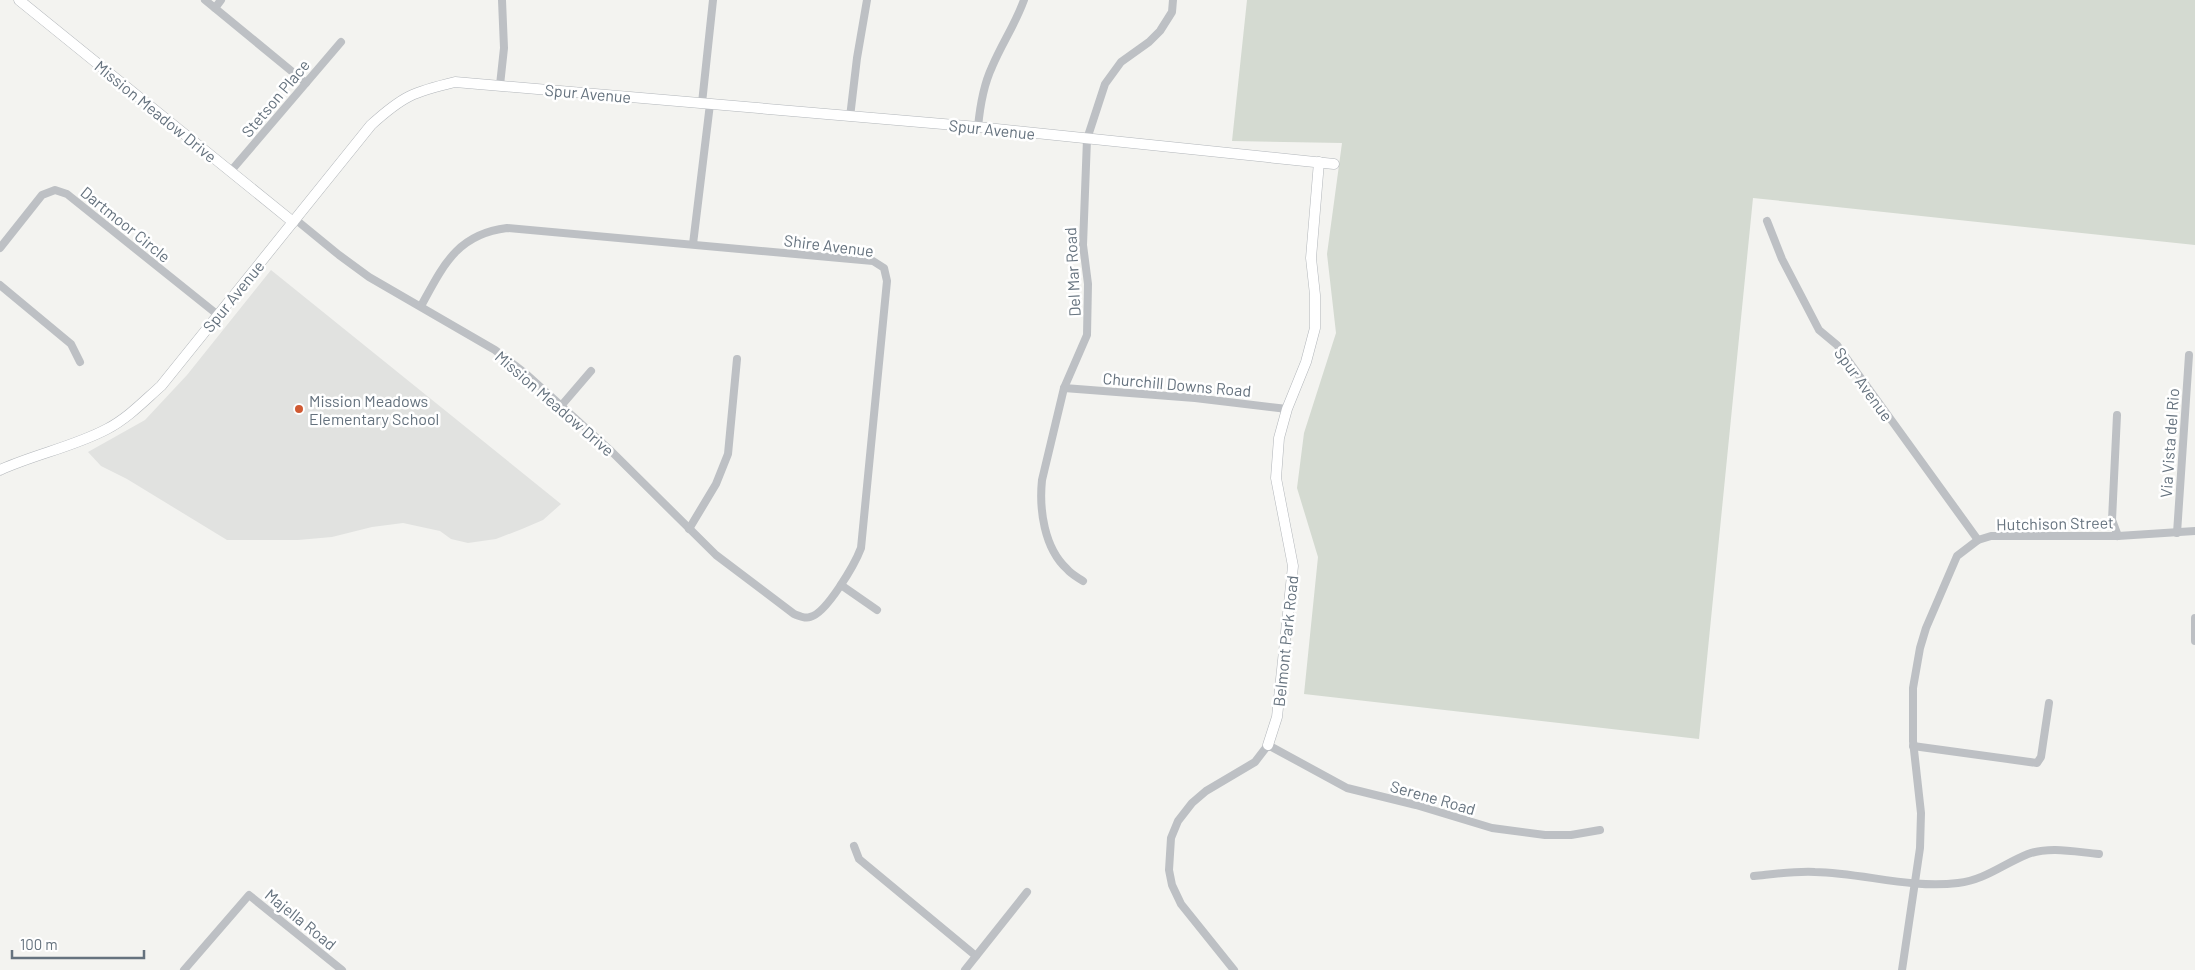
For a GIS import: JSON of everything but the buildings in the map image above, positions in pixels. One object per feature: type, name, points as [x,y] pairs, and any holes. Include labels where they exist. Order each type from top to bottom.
[{"type":"street","name":"Mission Meadow Drive","points":[[19,0],[230,172],[338,256],[369,277],[495,350],[526,374],[611,451],[716,555],[794,614]]},
{"type":"street","points":[[205,0],[306,83]]},
{"type":"street","points":[[215,8],[221,0]]},
{"type":"street","points":[[500,85],[504,48],[502,0]]},
{"type":"street","points":[[693,244],[706,104],[713,0]]},
{"type":"street","points":[[850,117],[866,0]]},
{"type":"street","points":[[978,127],[981,97],[991,67],[1016,23],[1024,0]]},
{"type":"street","name":"Del Mar Road","points":[[1083,581],[1066,568],[1053,551],[1041,510],[1042,480],[1064,388],[1087,335],[1089,316],[1088,284],[1083,245],[1087,139],[1105,84],[1121,62],[1149,42],[1160,31],[1172,12],[1173,0]]},
{"type":"street","name":"Stetson Place","points":[[230,172],[341,42]]},
{"type":"street","name":"Spur Avenue","points":[[0,470],[20,461],[76,443],[108,429],[127,417],[161,386],[371,125],[396,102],[418,90],[455,82],[500,85],[978,127],[1334,164]]},
{"type":"street","name":"Belmont Park Road","points":[[1234,970],[1181,904],[1172,885],[1169,870],[1171,838],[1178,821],[1192,803],[1206,791],[1255,762],[1268,745],[1277,717],[1293,566],[1276,478],[1279,438],[1286,409],[1306,362],[1315,328],[1315,295],[1311,258],[1319,162]]},
{"type":"street","name":"Dartmoor Circle","points":[[0,248],[42,195],[55,190],[67,194],[218,315]]},
{"type":"street","name":"Spur Avenue","points":[[1766,221],[1782,259],[1820,330],[1836,345],[1978,540]]},
{"type":"street","name":"Shire Avenue","points":[[421,306],[443,265],[452,254],[471,238],[494,229],[507,228],[873,261],[884,268],[887,281],[861,548],[856,562],[841,585],[816,615],[807,618],[794,614]]},
{"type":"street","points":[[0,285],[71,344],[80,362]]},
{"type":"street","name":"Via Vista del Rio","points":[[2177,533],[2189,355]]},
{"type":"street","points":[[689,529],[716,484],[728,454],[736,360]]},
{"type":"street","points":[[561,406],[591,371]]},
{"type":"street","name":"Churchill Downs Road","points":[[1064,388],[1195,398],[1286,409]]},
{"type":"street","points":[[2116,415],[2112,520],[2118,536]]},
{"type":"street","name":"Hutchison Street","points":[[1902,970],[1920,848],[1921,814],[1913,746],[1913,688],[1920,648],[1926,628],[1957,556],[1978,540],[1995,536],[2118,536],[2195,531]]},
{"type":"street","points":[[841,585],[877,610]]},
{"type":"street","points":[[2195,618],[2195,641]]},
{"type":"street","points":[[1913,746],[2037,763],[2041,757],[2049,703]]},
{"type":"street","name":"Serene Road","points":[[1268,745],[1346,788],[1416,805],[1492,828],[1545,835],[1572,835],[1600,830]]},
{"type":"street","points":[[854,846],[859,859],[976,956]]},
{"type":"street","points":[[1754,876],[1792,872],[1816,872],[1914,884],[1957,884],[1975,881],[2028,854],[2049,849],[2099,854]]},
{"type":"street","points":[[965,970],[1027,892]]},
{"type":"street","name":"Majella Road","points":[[184,970],[249,895],[342,970]]},
{"type":"shaded area","points":[[1247,0],[2195,0],[2195,245],[1753,198],[1699,739],[1304,694],[1318,557],[1297,488],[1304,433],[1336,333],[1327,254],[1342,143],[1232,141]]},
{"type":"shaded area","name":"Mission Meadows Elementary School","points":[[271,270],[561,504],[543,520],[522,529],[496,539],[468,543],[451,539],[440,531],[403,523],[372,527],[332,537],[298,540],[227,540],[127,479],[101,466],[88,452],[145,420],[187,375]]},
{"type":"place","name":"Mission Meadows Elementary School","points":[[299,409]]}]
